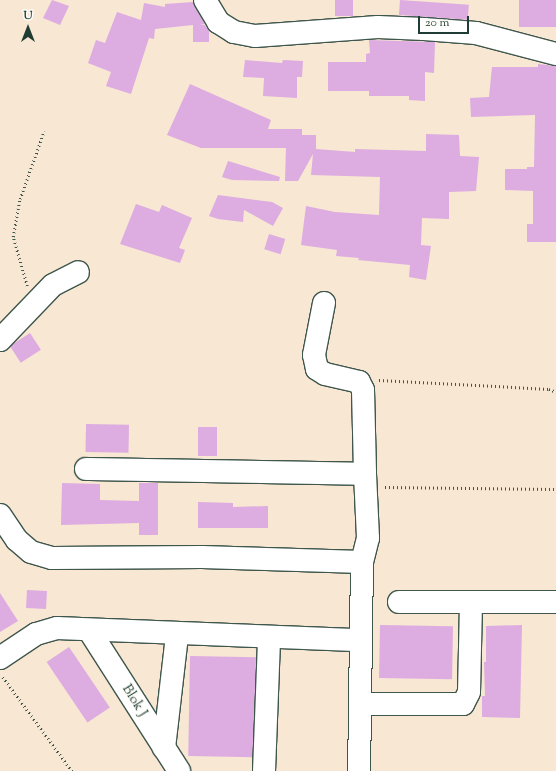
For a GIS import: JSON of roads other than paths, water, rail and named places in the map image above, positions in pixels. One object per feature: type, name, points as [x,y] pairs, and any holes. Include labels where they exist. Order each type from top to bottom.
[{"type":"street","points":[[205,0],[218,22],[234,32],[255,36],[378,27],[409,28],[476,33],[556,54]]},
{"type":"street","points":[[0,340],[53,285],[78,272]]},
{"type":"street","points":[[324,304],[314,355],[317,369],[325,374],[359,382],[363,390],[368,538],[362,562],[359,771]]},
{"type":"street","points":[[86,469],[365,480]]},
{"type":"street","points":[[0,514],[22,544],[31,552],[52,558],[202,557],[362,562]]},
{"type":"street","points":[[399,602],[556,602]]},
{"type":"street","points":[[360,704],[464,704],[468,692],[471,602]]},
{"type":"street","points":[[0,658],[36,634],[57,628],[177,635],[360,640]]},
{"type":"street","name":"Blok J","points":[[89,630],[179,771]]},
{"type":"street","points":[[164,748],[177,635]]},
{"type":"street","points":[[264,771],[269,638]]}]
